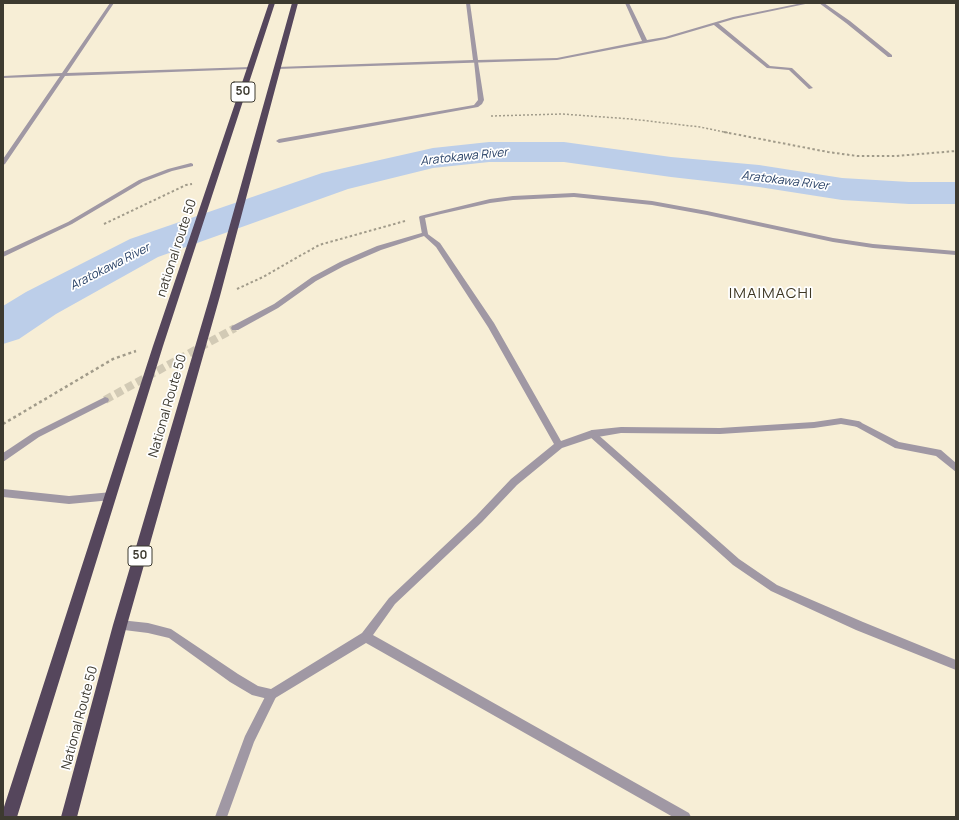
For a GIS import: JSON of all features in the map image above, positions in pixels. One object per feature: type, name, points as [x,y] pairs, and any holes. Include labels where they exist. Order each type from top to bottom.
[{"type":"highway","name":"50","points":[[213,182],[272,3]]},
{"type":"highway","name":"National Route 50","points":[[69,817],[120,625],[215,296],[295,3]]},
{"type":"highway","name":"national route 50","points":[[166,323],[213,182]]},
{"type":"highway","name":"National Route 50","points":[[9,817],[166,323]]},
{"type":"street","points":[[3,163],[112,3]]},
{"type":"street","points":[[279,140],[476,106],[480,104],[468,3]]},
{"type":"street","points":[[627,3],[645,42]]},
{"type":"street","points":[[277,68],[558,59],[666,38],[716,24],[808,3]]},
{"type":"street","points":[[821,3],[848,22],[890,56]]},
{"type":"street","points":[[716,24],[769,67],[790,69],[811,88]]},
{"type":"street","points":[[3,77],[251,68]]},
{"type":"street","points":[[3,256],[70,223],[141,181],[170,170],[191,165]]},
{"type":"street","points":[[559,445],[491,325],[438,245],[425,234],[422,217],[490,201],[512,198],[574,195],[604,197],[700,211],[860,244],[928,252],[956,253]]},
{"type":"street","points":[[235,328],[276,306],[314,279],[342,264],[379,248],[425,234]]},
{"type":"street","points":[[3,458],[36,436],[105,400]]},
{"type":"street","points":[[221,817],[249,740],[272,695],[366,636],[392,601],[479,519],[514,482],[559,445],[592,434],[621,430],[720,430],[814,425],[841,421],[858,424],[898,445],[938,453],[956,468]]},
{"type":"street","points":[[592,434],[736,562],[774,588],[860,626],[956,665]]},
{"type":"street","points":[[3,493],[69,500],[112,496]]},
{"type":"street","points":[[120,625],[148,628],[171,634],[234,678],[256,691],[272,695]]},
{"type":"street","points":[[366,636],[685,817]]},
{"type":"path","points":[[486,116],[562,114],[631,119],[700,127],[828,152],[857,156],[896,156],[956,151]]},
{"type":"path","points":[[138,207],[186,185],[213,182]]},
{"type":"path","points":[[215,296],[242,287],[263,277],[319,245],[365,231],[422,217]]},
{"type":"path","points":[[3,424],[113,359],[128,352],[158,346]]},
{"type":"waterway","name":"Aratokawa River","points":[[3,327],[41,303],[144,248],[335,181],[433,158],[489,152],[564,152],[671,167],[759,176],[842,189],[909,193],[956,193]]},
{"type":"tunnel","points":[[105,400],[235,328]]},
{"type":"district","name":"IMAIMACHI","points":[[771,294]]}]
